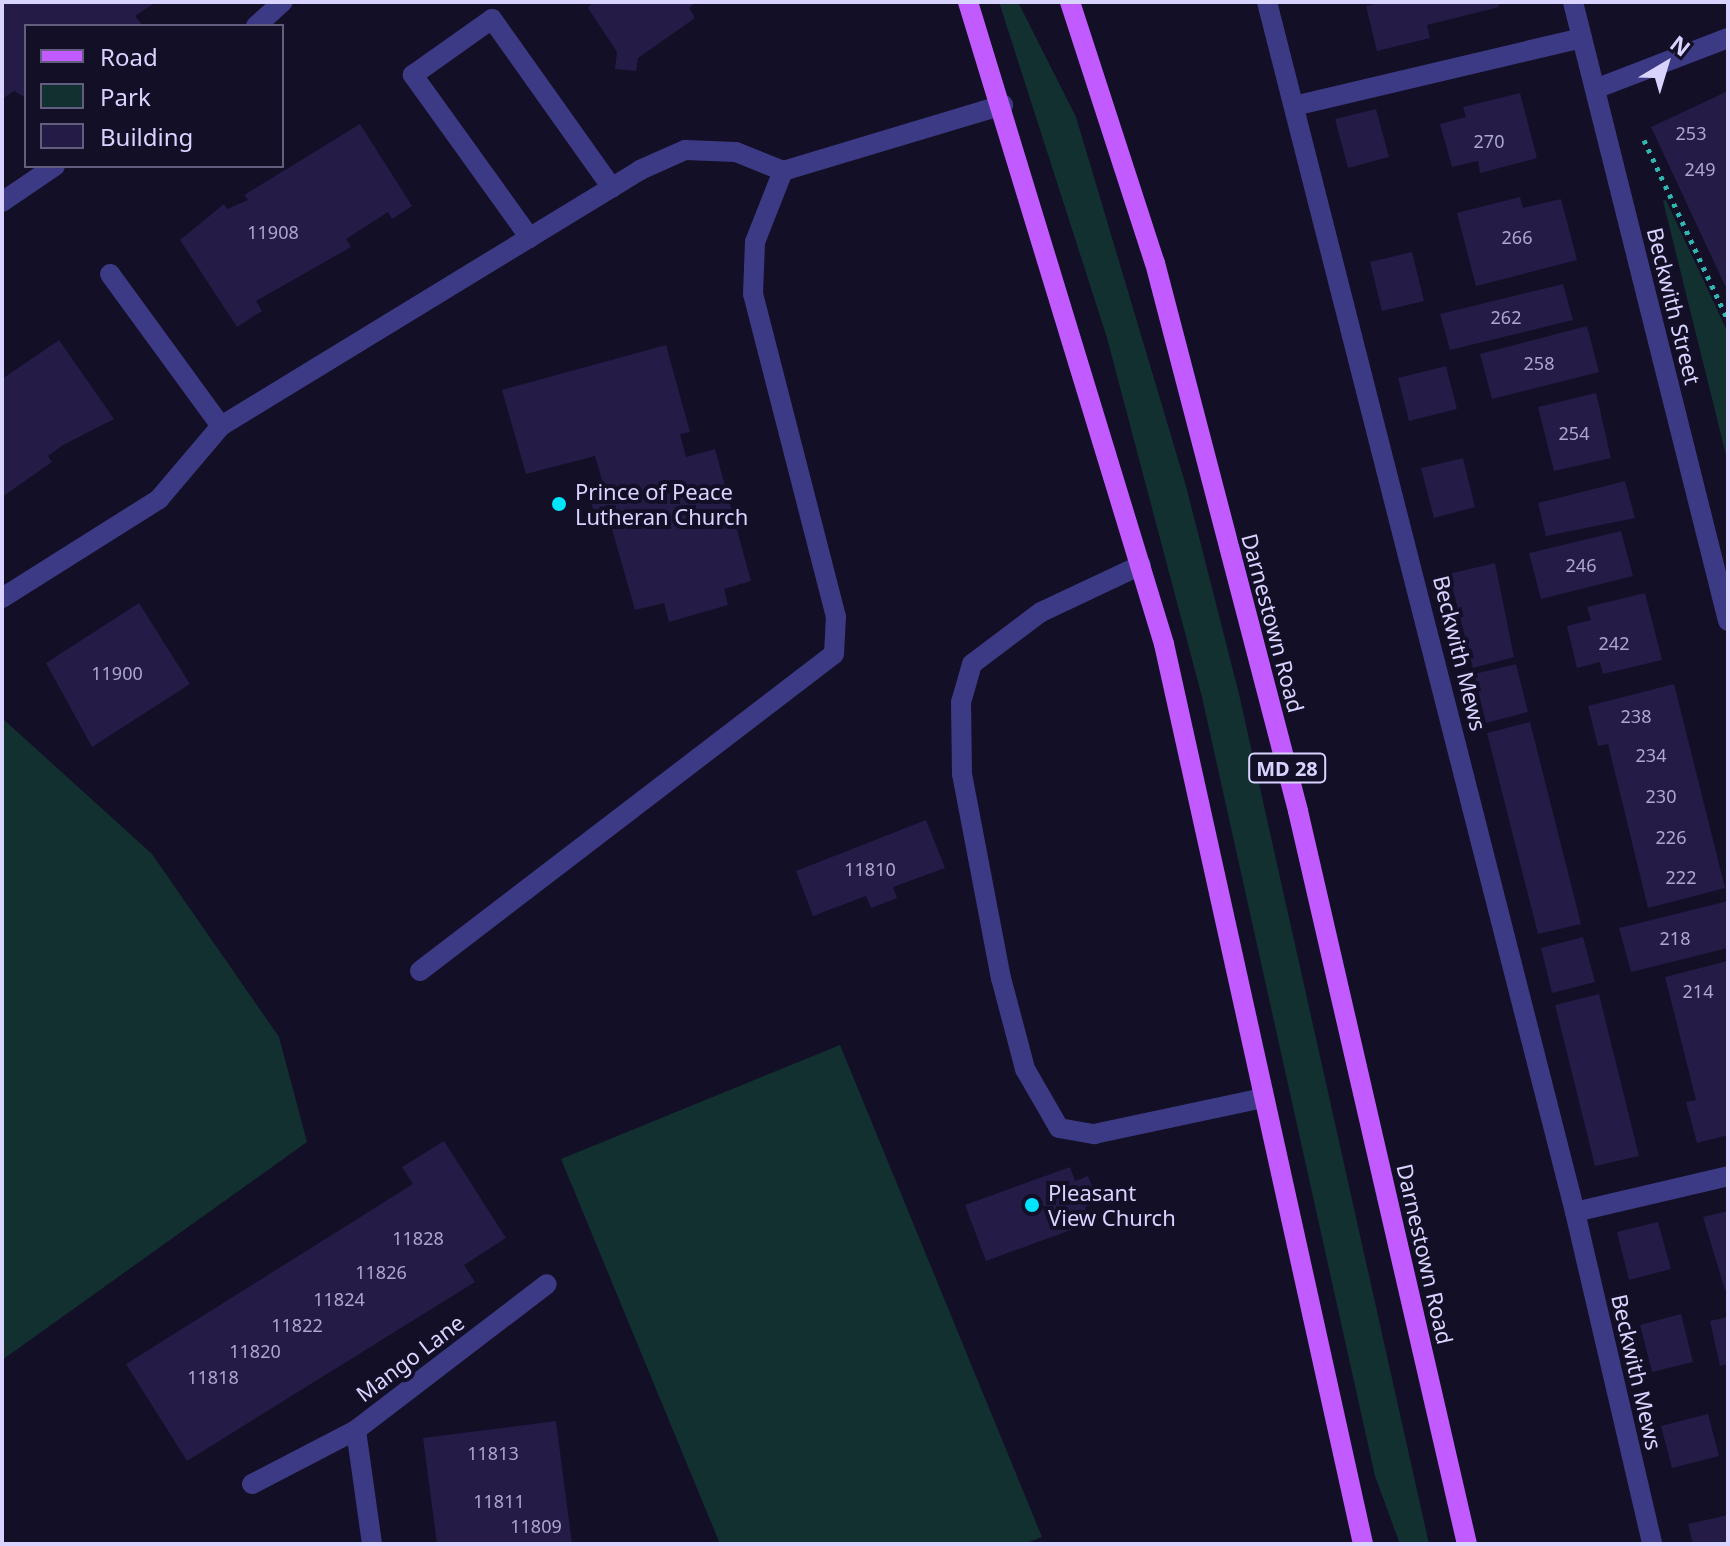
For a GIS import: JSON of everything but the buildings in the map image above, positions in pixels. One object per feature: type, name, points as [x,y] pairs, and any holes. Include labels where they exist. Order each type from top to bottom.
[{"type":"main road","points":[[968,2],[1003,105],[1141,565],[1363,1544]]},
{"type":"main road","name":"Darnestown Road","points":[[1070,2],[1155,263],[1294,796],[1467,1544]]},
{"type":"street","points":[[258,24],[283,2]]},
{"type":"street","name":"Beckwith Mews","points":[[1267,2],[1575,1212],[1652,1544]]},
{"type":"street","name":"Beckwith Street","points":[[1573,2],[1728,619]]},
{"type":"street","points":[[530,238],[413,75],[492,19],[612,188]]},
{"type":"street","points":[[1294,106],[1582,38]]},
{"type":"street","points":[[1595,89],[1728,38]]},
{"type":"street","points":[[2,598],[159,499],[221,426],[612,188],[685,150],[736,152],[783,171],[1003,105]]},
{"type":"street","points":[[2,202],[52,168]]},
{"type":"street","points":[[420,971],[834,654],[836,617],[753,294],[755,242],[783,171]]},
{"type":"street","points":[[110,274],[221,426]]},
{"type":"street","points":[[1141,565],[1041,612],[972,664],[961,702],[962,774],[1001,978],[1025,1069],[1059,1128],[1094,1134],[1264,1098]]},
{"type":"street","points":[[1575,1212],[1728,1176]]},
{"type":"street","name":"Mango Lane","points":[[372,1544],[356,1430],[547,1284]]},
{"type":"street","points":[[252,1484],[356,1430]]},
{"type":"path","points":[[1641,132],[1728,320]]},
{"type":"green space","points":[[999,2],[1018,2],[1076,117],[1186,486],[1239,694],[1429,1544],[1400,1544],[1375,1476],[1202,697],[1107,338]]},
{"type":"green space","points":[[1666,200],[1728,333],[1728,463],[1663,201]]},
{"type":"green space","points":[[2,718],[152,854],[279,1037],[307,1142],[2,1360]]},
{"type":"green space","points":[[840,1045],[1042,1537],[1024,1544],[720,1544],[561,1159]]},
{"type":"place","name":"Prince of Peace Lutheran Church","points":[[559,504]]},
{"type":"place","name":"Pleasant View Church","points":[[1032,1205]]}]
